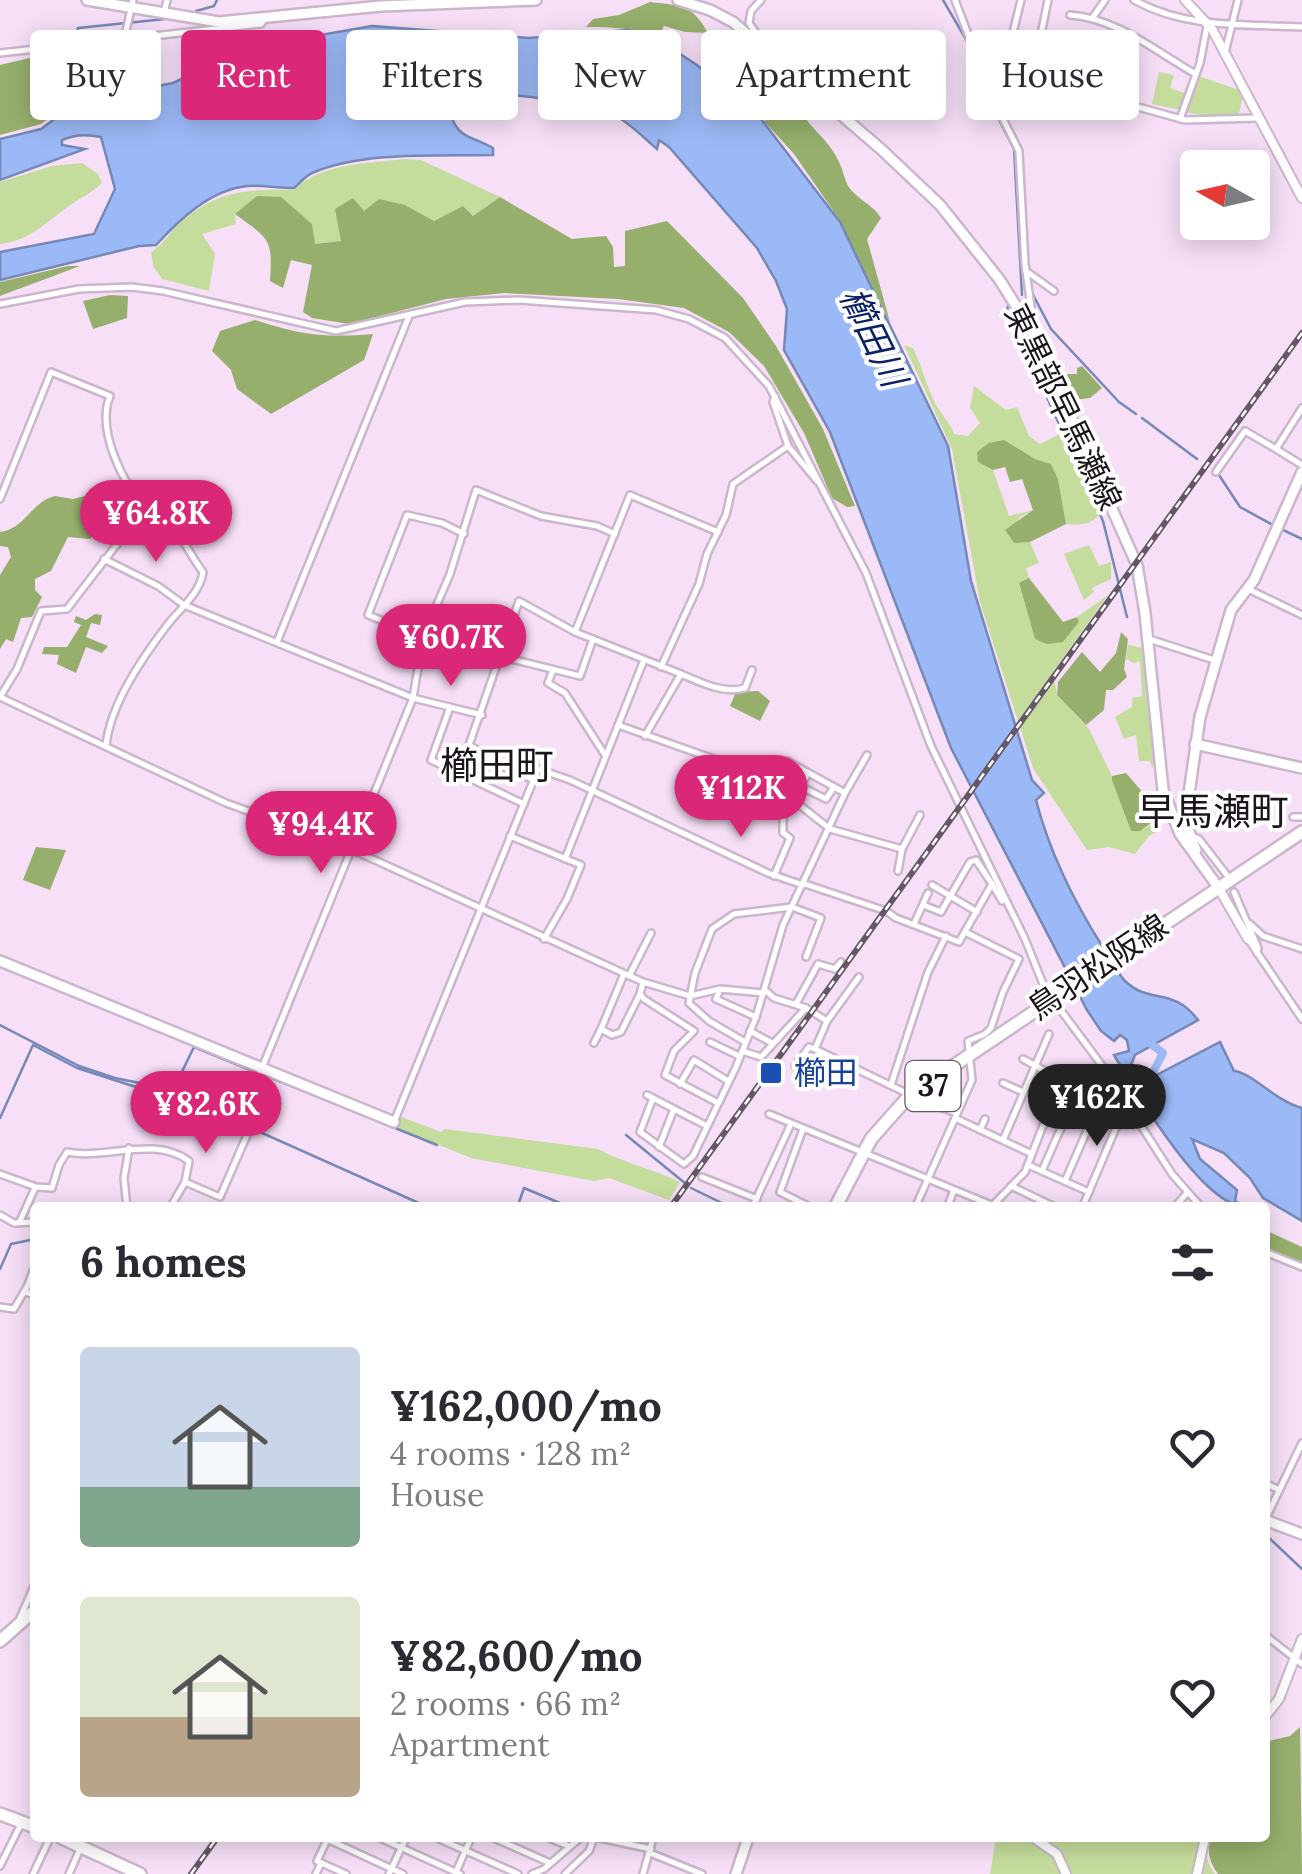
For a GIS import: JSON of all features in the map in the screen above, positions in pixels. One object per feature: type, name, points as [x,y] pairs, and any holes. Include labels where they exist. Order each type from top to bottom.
[{"type":"main road","points":[[88,0],[219,22],[381,6],[536,0]]},
{"type":"main road","name":"東黒部早馬瀬線","points":[[678,0],[720,14],[740,30]]},
{"type":"main road","name":"東黒部早馬瀬線","points":[[847,120],[940,205],[999,279],[1035,336],[1137,565],[1163,790],[1180,834],[1220,892]]},
{"type":"main road","points":[[1204,866],[1189,835],[1186,811],[1195,744],[1232,606],[1248,588],[1302,469]]},
{"type":"main road","points":[[1195,744],[1302,768]]},
{"type":"main road","name":"鳥羽松阪線","points":[[838,1202],[885,1120],[913,1096],[1302,836]]},
{"type":"main road","points":[[0,962],[394,1122]]},
{"type":"main road","name":"鳥羽松阪線","points":[[846,1202],[866,1154]]},
{"type":"main road","points":[[1270,1522],[1302,1534]]},
{"type":"main road","points":[[0,1641],[30,1614]]},
{"type":"main road","points":[[0,1814],[30,1825]]},
{"type":"main road","points":[[72,1842],[140,1874]]},
{"type":"main road","points":[[736,1874],[747,1842]]},
{"type":"street","points":[[164,12],[167,0]]},
{"type":"street","points":[[753,30],[748,23],[750,11],[761,0]]},
{"type":"street","points":[[955,0],[966,30]]},
{"type":"street","points":[[1013,30],[1020,0]]},
{"type":"street","points":[[1043,30],[1048,0]]},
{"type":"street","points":[[1094,17],[1105,0]]},
{"type":"street","points":[[1134,0],[1172,17],[1208,24],[1302,27]]},
{"type":"street","points":[[1185,0],[1208,24],[1226,54],[1302,198]]},
{"type":"street","points":[[1226,54],[1235,1]]},
{"type":"street","points":[[1070,15],[1094,17],[1138,42],[1158,48],[1170,60],[1194,73]]},
{"type":"street","points":[[161,33],[262,24],[264,20]]},
{"type":"street","points":[[1180,120],[1208,24]]},
{"type":"street","points":[[0,54],[30,50]]},
{"type":"street","points":[[1139,108],[1180,120],[1259,118]]},
{"type":"street","points":[[1003,120],[1019,152],[1026,271],[1035,336]]},
{"type":"street","points":[[1026,271],[1054,291]]},
{"type":"street","points":[[0,304],[118,286],[163,291],[336,331],[465,302],[509,300],[666,312],[703,325],[731,343],[775,396],[872,587],[930,746],[1056,999],[1162,1162],[1196,1202]]},
{"type":"street","points":[[277,642],[410,314]]},
{"type":"street","points":[[0,499],[50,372],[110,396],[104,412],[108,439],[120,468],[144,508],[170,525],[203,572],[200,584],[130,682],[106,746]]},
{"type":"street","points":[[775,396],[773,402],[788,446],[819,483]]},
{"type":"street","points":[[1276,450],[1302,408]]},
{"type":"street","points":[[1216,472],[1246,431],[1302,469]]},
{"type":"street","points":[[661,667],[699,584],[706,554],[718,532],[735,481],[788,446]]},
{"type":"street","points":[[184,1182],[220,1197],[250,1128],[250,1122],[242,1118],[413,698],[423,637],[464,534],[476,490],[542,516],[596,526],[615,534]]},
{"type":"street","points":[[576,632],[630,496],[718,532]]},
{"type":"street","points":[[144,508],[67,610],[41,611],[0,697],[245,811],[279,820],[350,850],[643,982],[689,996],[726,989],[764,991],[827,1021]]},
{"type":"street","points":[[423,637],[368,615],[407,515],[442,523],[464,534]]},
{"type":"street","points":[[104,558],[158,586],[184,606],[413,698],[482,715]]},
{"type":"street","points":[[1248,588],[1302,615]]},
{"type":"street","points":[[532,780],[470,748],[519,601],[593,640],[718,690],[745,688],[752,670]]},
{"type":"street","points":[[1148,638],[1217,661]]},
{"type":"street","points":[[498,656],[580,676],[593,640]]},
{"type":"street","points":[[564,859],[644,660]]},
{"type":"street","points":[[552,670],[548,683],[564,693],[606,757]]},
{"type":"street","points":[[645,736],[681,674]]},
{"type":"street","points":[[450,707],[431,760],[524,804]]},
{"type":"street","points":[[618,724],[736,767],[772,786],[830,828],[902,849]]},
{"type":"street","points":[[707,1126],[650,1097],[640,1132],[684,1164],[692,1156],[707,1126],[718,1103],[729,1082],[756,1017],[772,956],[792,907],[867,755]]},
{"type":"street","points":[[772,786],[787,761],[845,793]]},
{"type":"street","points":[[394,1122],[538,768],[774,876],[886,911],[959,942],[992,884]]},
{"type":"street","points":[[774,876],[790,838],[782,834],[783,817],[808,773]]},
{"type":"street","points":[[800,786],[826,800],[834,787]]},
{"type":"street","points":[[766,808],[783,817]]},
{"type":"street","points":[[898,871],[902,849],[920,815]]},
{"type":"street","points":[[1292,818],[1302,817]]},
{"type":"street","points":[[1189,835],[1199,839],[1226,874]]},
{"type":"street","points":[[510,836],[581,865],[544,938]]},
{"type":"street","points":[[923,905],[941,912],[970,862],[976,860],[1008,906]]},
{"type":"street","points":[[932,885],[977,912]]},
{"type":"street","points":[[1220,892],[1263,936],[1302,949]]},
{"type":"street","points":[[1220,892],[1302,1019]]},
{"type":"street","points":[[914,924],[928,894]]},
{"type":"street","points":[[745,1042],[709,1021],[690,1004],[689,996],[712,930],[734,914],[792,907],[821,918],[806,958]]},
{"type":"street","points":[[1248,922],[1258,953]]},
{"type":"street","points":[[918,1202],[972,1080],[968,1039],[991,1028],[1018,959],[967,933]]},
{"type":"street","points":[[594,1043],[626,974],[651,934]]},
{"type":"street","points":[[891,1086],[928,972],[946,936]]},
{"type":"street","points":[[796,1004],[818,964],[835,969],[841,962]]},
{"type":"street","points":[[815,1049],[827,1021],[858,977]]},
{"type":"street","points":[[601,1029],[610,1035],[621,1032],[643,982]]},
{"type":"street","points":[[719,992],[716,999],[756,1017]]},
{"type":"street","points":[[640,994],[658,1010],[707,1040],[761,1058],[806,1008]]},
{"type":"street","points":[[694,1031],[674,1051],[665,1076],[718,1103]]},
{"type":"street","points":[[750,1031],[772,1043]]},
{"type":"street","points":[[1003,1140],[1049,1034]]},
{"type":"street","points":[[795,1066],[809,1047],[815,1049],[1032,1154]]},
{"type":"street","points":[[1024,1058],[1079,1087],[1118,1123],[1085,1202]]},
{"type":"street","points":[[680,1084],[694,1060],[729,1082]]},
{"type":"street","points":[[999,1202],[1028,1165],[1061,1079]]},
{"type":"street","points":[[1003,1083],[1024,1093]]},
{"type":"street","points":[[1042,1171],[1079,1087]]},
{"type":"street","points":[[1064,1181],[1099,1103]]},
{"type":"street","points":[[659,1146],[674,1109]]},
{"type":"street","points":[[769,1114],[986,1202]]},
{"type":"street","points":[[980,1130],[985,1119]]},
{"type":"street","points":[[756,1202],[790,1124]]},
{"type":"street","points":[[800,1202],[780,1192],[802,1129]]},
{"type":"street","points":[[127,1202],[124,1178],[129,1148]]},
{"type":"street","points":[[0,1174],[36,1187],[52,1188],[67,1152],[129,1148],[179,1154],[189,1161],[173,1202]]},
{"type":"street","points":[[1028,1165],[1089,1192]]},
{"type":"street","points":[[702,1177],[757,1199]]},
{"type":"street","points":[[1011,1186],[1044,1202]]},
{"type":"street","points":[[20,1221],[36,1187]]},
{"type":"street","points":[[949,1202],[954,1190]]},
{"type":"street","points":[[1179,1202],[1187,1193]]},
{"type":"street","points":[[0,1215],[14,1223],[30,1222]]},
{"type":"street","points":[[1270,1254],[1302,1268]]},
{"type":"street","points":[[0,1307],[14,1310],[29,1287]]},
{"type":"street","points":[[1270,1509],[1302,1444]]},
{"type":"street","points":[[1270,1486],[1279,1490]]},
{"type":"street","points":[[18,1623],[30,1595]]},
{"type":"street","points":[[1270,1639],[1298,1662]]},
{"type":"street","points":[[1270,1711],[1298,1662],[1302,1640]]},
{"type":"street","points":[[0,1866],[22,1822]]},
{"type":"street","points":[[32,1874],[48,1842]]},
{"type":"street","points":[[325,1842],[317,1861],[346,1874]]},
{"type":"street","points":[[335,1842],[403,1874]]},
{"type":"street","points":[[390,1842],[458,1873],[470,1842]]},
{"type":"street","points":[[390,1871],[404,1842]]},
{"type":"street","points":[[447,1842],[518,1874]]},
{"type":"street","points":[[502,1842],[548,1866],[551,1874]]},
{"type":"street","points":[[559,1842],[569,1846]]},
{"type":"street","points":[[532,1874],[548,1866],[574,1842]]},
{"type":"street","points":[[565,1874],[594,1842]]},
{"type":"street","points":[[613,1842],[650,1851],[702,1874]]},
{"type":"street","points":[[643,1874],[653,1842]]},
{"type":"street","points":[[1040,1842],[1057,1854],[1066,1874]]},
{"type":"street","points":[[1197,1874],[1203,1842]]},
{"type":"street","points":[[69,1874],[82,1846]]},
{"type":"street","points":[[316,1874],[320,1863]]},
{"type":"green space","points":[[650,2],[670,4],[697,16],[706,30],[586,27],[593,19],[619,15]]},
{"type":"green space","points":[[30,58],[30,120],[46,120],[0,135],[0,65]]},
{"type":"green space","points":[[1159,72],[1174,75],[1170,88],[1185,93],[1180,110],[1152,104]]},
{"type":"green space","points":[[1195,75],[1240,90],[1243,95],[1239,114],[1206,116],[1185,112]]},
{"type":"green space","points":[[807,120],[835,155],[850,188],[881,218],[867,239],[890,322],[839,219],[794,154],[764,121]]},
{"type":"green space","points":[[421,160],[500,197],[473,216],[463,206],[434,221],[405,205],[341,241],[314,244],[312,224],[281,198],[235,214],[236,224],[202,234],[215,254],[209,291],[162,279],[153,266],[151,252],[194,212],[220,198],[247,191],[294,190],[331,169]]},
{"type":"green space","points":[[82,163],[98,174],[102,183],[29,235],[0,244],[0,182],[52,166]]},
{"type":"green space","points":[[257,196],[281,197],[312,224],[315,244],[341,241],[335,209],[353,198],[364,211],[379,199],[405,205],[434,221],[463,206],[473,216],[500,197],[572,239],[606,236],[613,247],[614,267],[625,266],[625,231],[667,221],[743,298],[776,346],[823,429],[855,506],[847,507],[832,498],[804,433],[764,366],[729,332],[684,308],[618,299],[504,293],[446,299],[349,324],[312,318],[303,312],[312,265],[291,260],[283,288],[270,281],[271,256],[266,241],[235,214]]},
{"type":"green space","points":[[80,266],[0,296],[0,282]]},
{"type":"green space","points":[[128,296],[127,318],[93,329],[83,301]]},
{"type":"green space","points":[[255,320],[313,334],[373,334],[364,360],[271,414],[237,389],[231,370],[212,351],[220,331]]},
{"type":"green space","points":[[904,345],[913,348],[938,409],[954,434],[968,436],[980,423],[970,408],[974,386],[1006,410],[1017,407],[1029,436],[1040,444],[1066,431],[1083,453],[1103,510],[1092,521],[1077,525],[1066,524],[1058,479],[1051,464],[1004,440],[978,462],[993,470],[1009,516],[1033,510],[1019,518],[1014,543],[1030,542],[1039,563],[1026,568],[1029,578],[1019,584],[1035,639],[1079,622],[1077,617],[1108,595],[1053,672],[1057,695],[1089,729],[1112,776],[1131,831],[1140,831],[1162,818],[1160,830],[1149,836],[1135,854],[1109,847],[1087,850],[1033,768],[980,602],[952,449]]},
{"type":"green space","points":[[1082,366],[1102,388],[1090,398],[1074,400],[1065,378],[1067,374],[1077,374],[1077,368]]},
{"type":"green space","points":[[1004,440],[1051,464],[1058,479],[1066,524],[1030,542],[1014,543],[1005,530],[1033,510],[1022,479],[1010,482],[1005,467],[993,470],[978,462],[977,452],[989,443]]},
{"type":"green space","points":[[55,496],[85,496],[110,513],[90,539],[68,537],[51,571],[35,579],[35,590],[42,597],[32,617],[21,618],[13,642],[6,639],[0,649],[0,575],[11,557],[8,547],[0,546],[0,532],[16,526]]},
{"type":"green space","points":[[1089,545],[1099,566],[1111,562],[1111,579],[1092,588],[1094,592],[1084,600],[1064,554]]},
{"type":"green space","points":[[1029,578],[1063,622],[1077,617],[1079,622],[1063,642],[1047,644],[1035,639],[1019,583]]},
{"type":"green space","points":[[95,614],[102,615],[100,625],[91,623],[86,637],[108,646],[102,653],[86,647],[76,673],[57,664],[59,655],[42,654],[44,647],[67,647],[81,625],[74,622],[76,616],[86,620]]},
{"type":"green space","points":[[1121,632],[1128,639],[1124,669],[1127,677],[1113,690],[1106,690],[1104,710],[1086,725],[1057,695],[1058,682],[1082,652],[1100,672],[1116,653]]},
{"type":"green space","points":[[1128,645],[1144,648],[1155,764],[1152,768],[1150,761],[1139,761],[1136,735],[1124,739],[1115,717],[1132,707],[1132,698],[1142,696],[1140,661],[1126,659]]},
{"type":"green space","points":[[758,691],[770,701],[760,721],[730,706],[736,692]]},
{"type":"green space","points":[[1126,773],[1144,794],[1159,796],[1165,813],[1140,831],[1131,831],[1112,780],[1112,776]]},
{"type":"green space","points":[[36,847],[66,850],[50,890],[23,880]]},
{"type":"green space","points":[[399,1116],[441,1132],[445,1129],[598,1149],[680,1182],[669,1200],[609,1178],[594,1181],[471,1158],[395,1127]]},
{"type":"green space","points":[[1270,1232],[1302,1247],[1302,1264],[1270,1248]]},
{"type":"green space","points":[[1300,1727],[1302,1874],[1218,1874],[1210,1857],[1210,1842],[1270,1842],[1270,1741],[1290,1736]]},
{"type":"green space","points":[[995,1842],[1208,1842],[1207,1857],[1215,1874],[990,1874]]},
{"type":"water","points":[[372,26],[424,30],[349,30]]},
{"type":"water","points":[[346,31],[346,120],[453,120],[463,133],[493,148],[493,155],[354,161],[312,173],[294,188],[233,189],[197,207],[156,245],[0,280],[0,252],[94,234],[115,189],[101,137],[81,135],[62,140],[62,145],[85,149],[0,180],[0,139],[41,129],[53,120],[161,120],[161,85],[181,79],[181,120],[326,120],[326,34]]},
{"type":"water","points":[[518,37],[538,37],[538,99],[518,96]]},
{"type":"water","points":[[681,55],[701,68],[701,120],[762,120],[840,222],[948,446],[971,581],[1032,780],[1044,793],[1036,800],[1064,877],[1125,981],[1143,992],[1179,1003],[1198,1020],[1135,1055],[1131,1065],[1141,1083],[1220,1042],[1234,1071],[1302,1108],[1302,1221],[1263,1198],[1250,1178],[1224,1153],[1192,1139],[1200,1159],[1237,1190],[1237,1202],[1229,1202],[1210,1188],[1172,1144],[1137,1094],[1114,1055],[1129,1051],[1127,1040],[1120,1035],[1114,1041],[1101,1031],[1087,1010],[951,748],[830,432],[784,350],[787,309],[776,281],[757,248],[669,147],[659,140],[657,149],[623,120],[681,120]]},
{"type":"waterway","points":[[196,11],[214,6],[217,0]]},
{"type":"waterway","points":[[943,0],[967,41],[987,97],[1014,149],[1022,295]]},
{"type":"waterway","points":[[77,30],[165,19]]},
{"type":"waterway","points":[[1030,289],[1051,329],[1119,402],[1136,414]]},
{"type":"waterway","points":[[1009,304],[1007,309],[1103,521],[1127,617]]},
{"type":"waterway","points":[[1142,418],[1197,459]]},
{"type":"waterway","points":[[1219,475],[1240,507],[1273,525]]},
{"type":"waterway","points":[[1281,529],[1302,539]]},
{"type":"waterway","points":[[0,1025],[79,1066],[184,1092]]},
{"type":"waterway","name":"櫛田川","points":[[1146,1040],[1163,1053],[1147,1084]]},
{"type":"waterway","points":[[0,1118],[33,1045],[77,1068],[133,1086],[171,1093],[195,1107],[213,1111],[417,1202]]},
{"type":"waterway","points":[[171,1088],[194,1047],[255,1072]]},
{"type":"waterway","points":[[264,1075],[437,1145]]},
{"type":"waterway","points":[[626,1135],[686,1184]]},
{"type":"waterway","points":[[519,1202],[524,1188],[558,1202]]},
{"type":"waterway","points":[[691,1188],[720,1202]]},
{"type":"waterway","points":[[0,1269],[11,1244],[30,1240]]},
{"type":"waterway","points":[[1270,1539],[1302,1569]]},
{"type":"railway","points":[[674,1202],[1302,333]]},
{"type":"railway","points":[[191,1874],[214,1842]]},
{"type":"place","name":"櫛田","points":[[771,1073]]},
{"type":"district","name":"櫛田町","points":[[497,766]]},
{"type":"district","name":"早馬瀬町","points":[[1213,812]]}]
